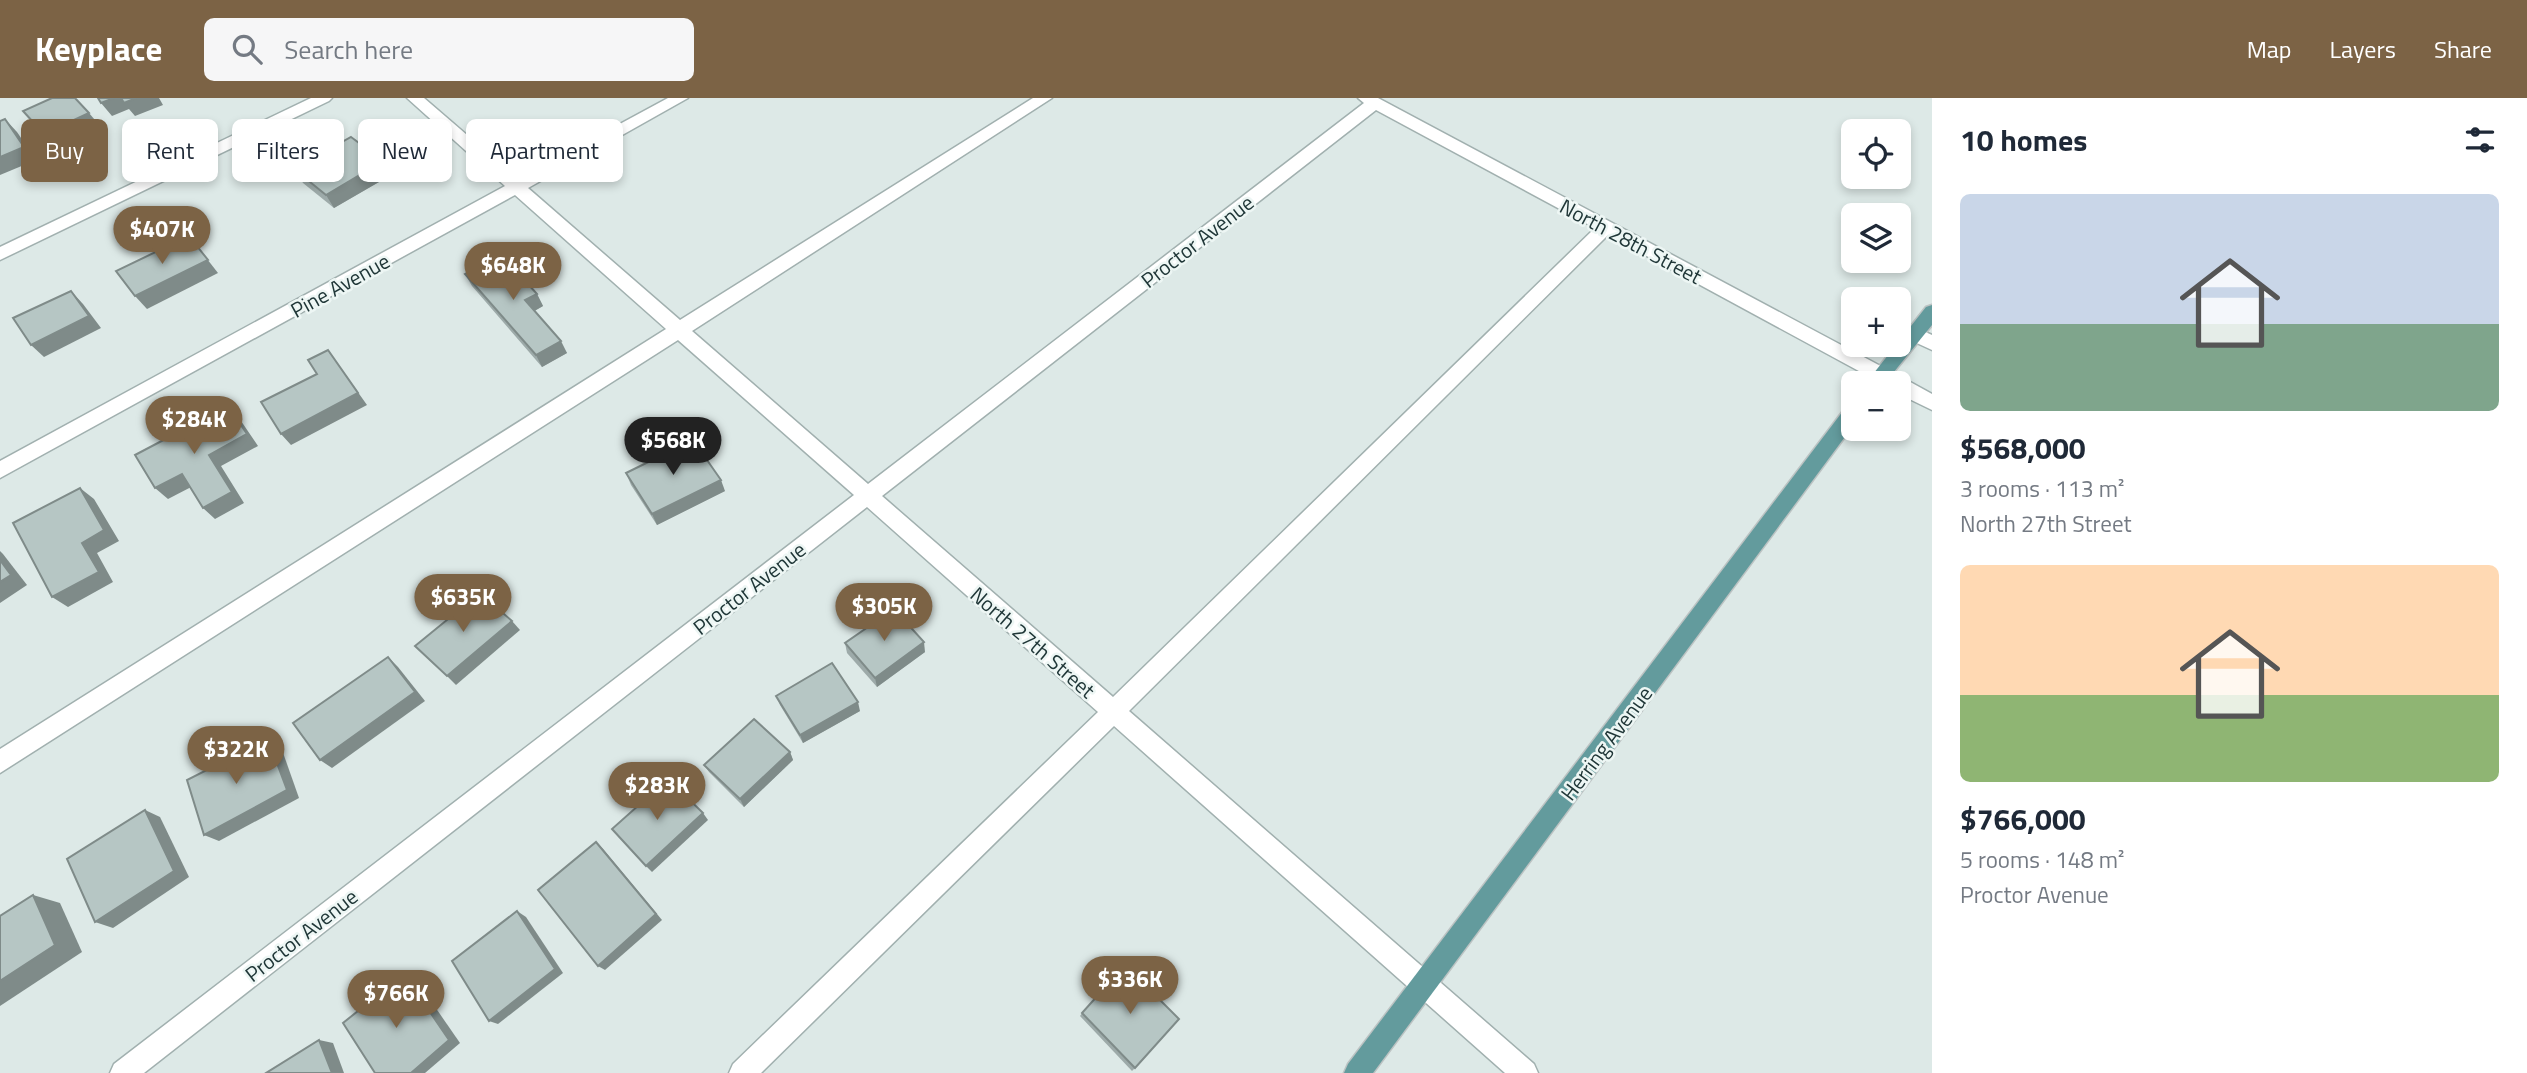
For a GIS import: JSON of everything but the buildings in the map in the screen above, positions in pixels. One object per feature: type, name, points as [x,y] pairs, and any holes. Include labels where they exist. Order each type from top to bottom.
[{"type":"main road","points":[[1894,371],[1914,334],[1932,312]]},
{"type":"main road","name":"Herring Avenue","points":[[1357,1073],[1841,428]]},
{"type":"street","points":[[0,254],[324,98]]},
{"type":"street","name":"North 27th Street","points":[[415,98],[1525,1073]]},
{"type":"street","name":"Pine Avenue","points":[[0,470],[680,98]]},
{"type":"street","points":[[0,762],[1044,98]]},
{"type":"street","name":"North 28th Street","points":[[1370,100],[1868,371]]},
{"type":"street","name":"Proctor Avenue","points":[[123,1073],[867,496],[1370,100]]},
{"type":"street","points":[[742,1073],[1606,227]]},
{"type":"street","points":[[1914,334],[1932,343]]},
{"type":"street","name":"North 28th Street","points":[[1911,392],[1932,402]]}]
